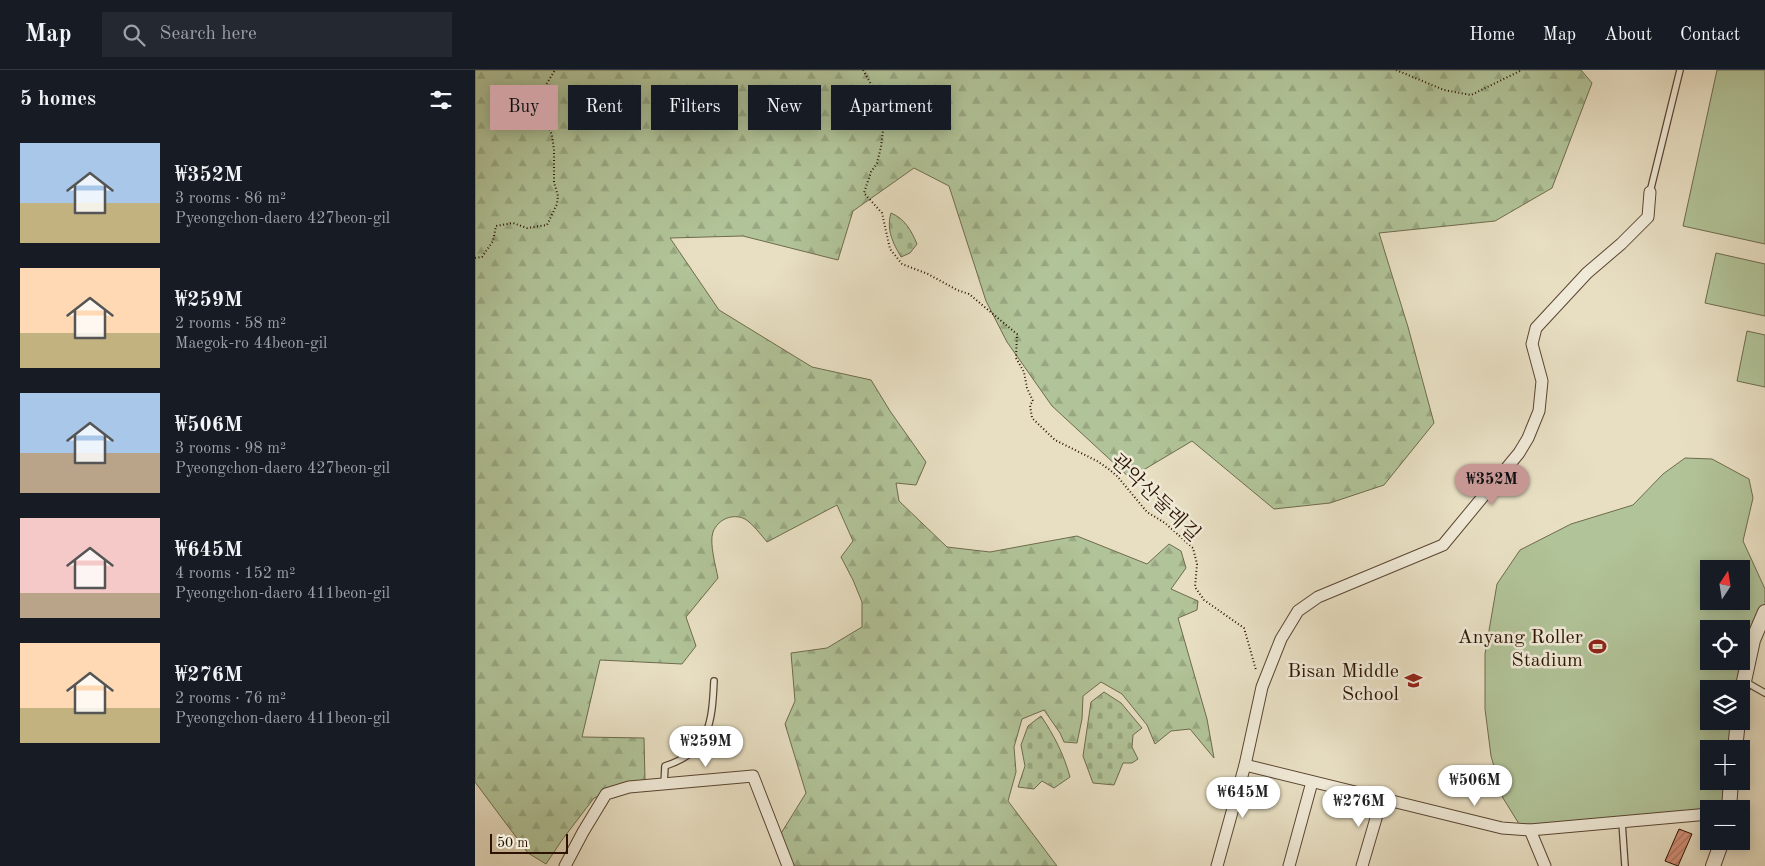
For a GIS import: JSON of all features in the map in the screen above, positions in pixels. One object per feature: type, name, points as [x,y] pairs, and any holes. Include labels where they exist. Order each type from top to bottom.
[{"type":"street","points":[[1217,866],[1245,766],[1262,687],[1281,639],[1298,611],[1318,597],[1443,545],[1519,453],[1528,438],[1539,411],[1542,381],[1532,344],[1536,328],[1587,273],[1621,244],[1648,217],[1650,192]]},
{"type":"street","points":[[1744,680],[1753,640],[1765,612]]},
{"type":"street","points":[[1245,766],[1502,828],[1530,830],[1700,815]]},
{"type":"street","points":[[565,866],[606,794],[629,786],[664,785],[753,776],[788,866]]},
{"type":"street","points":[[1289,866],[1312,782]]},
{"type":"street","points":[[1362,866],[1381,798]]},
{"type":"street","points":[[1530,830],[1545,866]]},
{"type":"street","points":[[1713,866],[1719,850]]},
{"type":"lane","points":[[1650,192],[1680,70]]},
{"type":"lane","points":[[664,785],[665,766],[679,762],[693,753],[702,740],[712,714],[714,681]]},
{"type":"lane","points":[[1750,684],[1765,693]]},
{"type":"lane","points":[[1622,822],[1625,866]]},
{"type":"path","points":[[475,258],[482,257],[493,241],[496,226],[513,223],[527,228],[547,224],[557,204],[558,196],[554,182],[553,142],[541,110],[544,88],[555,70]]},
{"type":"path","name":"관악산둘레길","points":[[863,70],[881,102],[883,130],[877,163],[871,172],[864,193],[882,213],[890,249],[902,264],[969,294],[1017,334],[1016,358],[1024,372],[1027,388],[1033,401],[1030,405],[1032,418],[1055,440],[1097,461],[1117,476],[1147,512],[1165,523],[1193,548],[1197,564],[1195,587],[1203,600],[1244,628],[1262,687]]},
{"type":"path","points":[[1396,70],[1444,90],[1471,95],[1522,70]]},
{"type":"green space","points":[[475,70],[1581,70],[1592,83],[1552,188],[1495,221],[1379,233],[1408,327],[1434,423],[1384,485],[1330,503],[1274,509],[1192,441],[1130,478],[1052,406],[1007,342],[986,301],[949,186],[914,168],[853,211],[838,260],[743,236],[670,238],[719,310],[812,367],[871,380],[926,462],[916,485],[896,483],[899,501],[947,547],[990,552],[1077,536],[1147,564],[1169,544],[1181,551],[1186,568],[1171,589],[1198,601],[1197,610],[1178,618],[1207,719],[1214,758],[1190,729],[1171,731],[1155,744],[1147,725],[1122,694],[1101,682],[1083,696],[1082,719],[1077,743],[1064,742],[1044,710],[1022,719],[1014,747],[1016,772],[1008,801],[1057,866],[794,866],[780,835],[806,793],[785,724],[795,701],[791,653],[827,648],[862,627],[862,602],[841,557],[853,541],[837,505],[767,542],[745,519],[740,517],[726,518],[715,527],[712,537],[712,548],[718,578],[686,617],[696,646],[682,664],[600,660],[582,737],[644,738],[645,781],[594,798],[546,864],[528,853],[475,782]]},
{"type":"green space","points":[[1717,70],[1765,70],[1765,244],[1683,226]]},
{"type":"green space","points":[[891,213],[900,218],[907,226],[917,244],[910,253],[901,257],[890,231]]},
{"type":"green space","points":[[1716,253],[1765,264],[1765,316],[1705,303]]},
{"type":"green space","points":[[1747,331],[1765,335],[1765,387],[1737,381]]},
{"type":"green space","name":"Anyang Roller Stadium","points":[[1685,458],[1712,459],[1749,479],[1753,498],[1743,541],[1765,589],[1765,612],[1750,660],[1750,620],[1700,620],[1700,670],[1747,670],[1744,680],[1700,680],[1700,730],[1737,730],[1736,740],[1700,740],[1700,790],[1730,790],[1730,800],[1700,800],[1700,810],[1524,832],[1503,798],[1491,756],[1485,709],[1485,654],[1497,584],[1520,550],[1571,524],[1633,505],[1663,474]]},
{"type":"green space","points":[[1104,692],[1121,703],[1142,728],[1133,735],[1132,747],[1138,759],[1132,763],[1123,763],[1114,785],[1093,783],[1083,756],[1091,702]]},
{"type":"green space","points":[[1041,716],[1058,745],[1070,777],[1054,788],[1042,781],[1034,789],[1018,787],[1025,766],[1021,745],[1028,726]]},
{"type":"building","points":[[1679,829],[1692,834],[1678,866],[1665,861]]},
{"type":"place","name":"Anyang Roller Stadium","points":[[1597,647]]},
{"type":"place","name":"Bisan Middle School","points":[[1413,681]]}]
